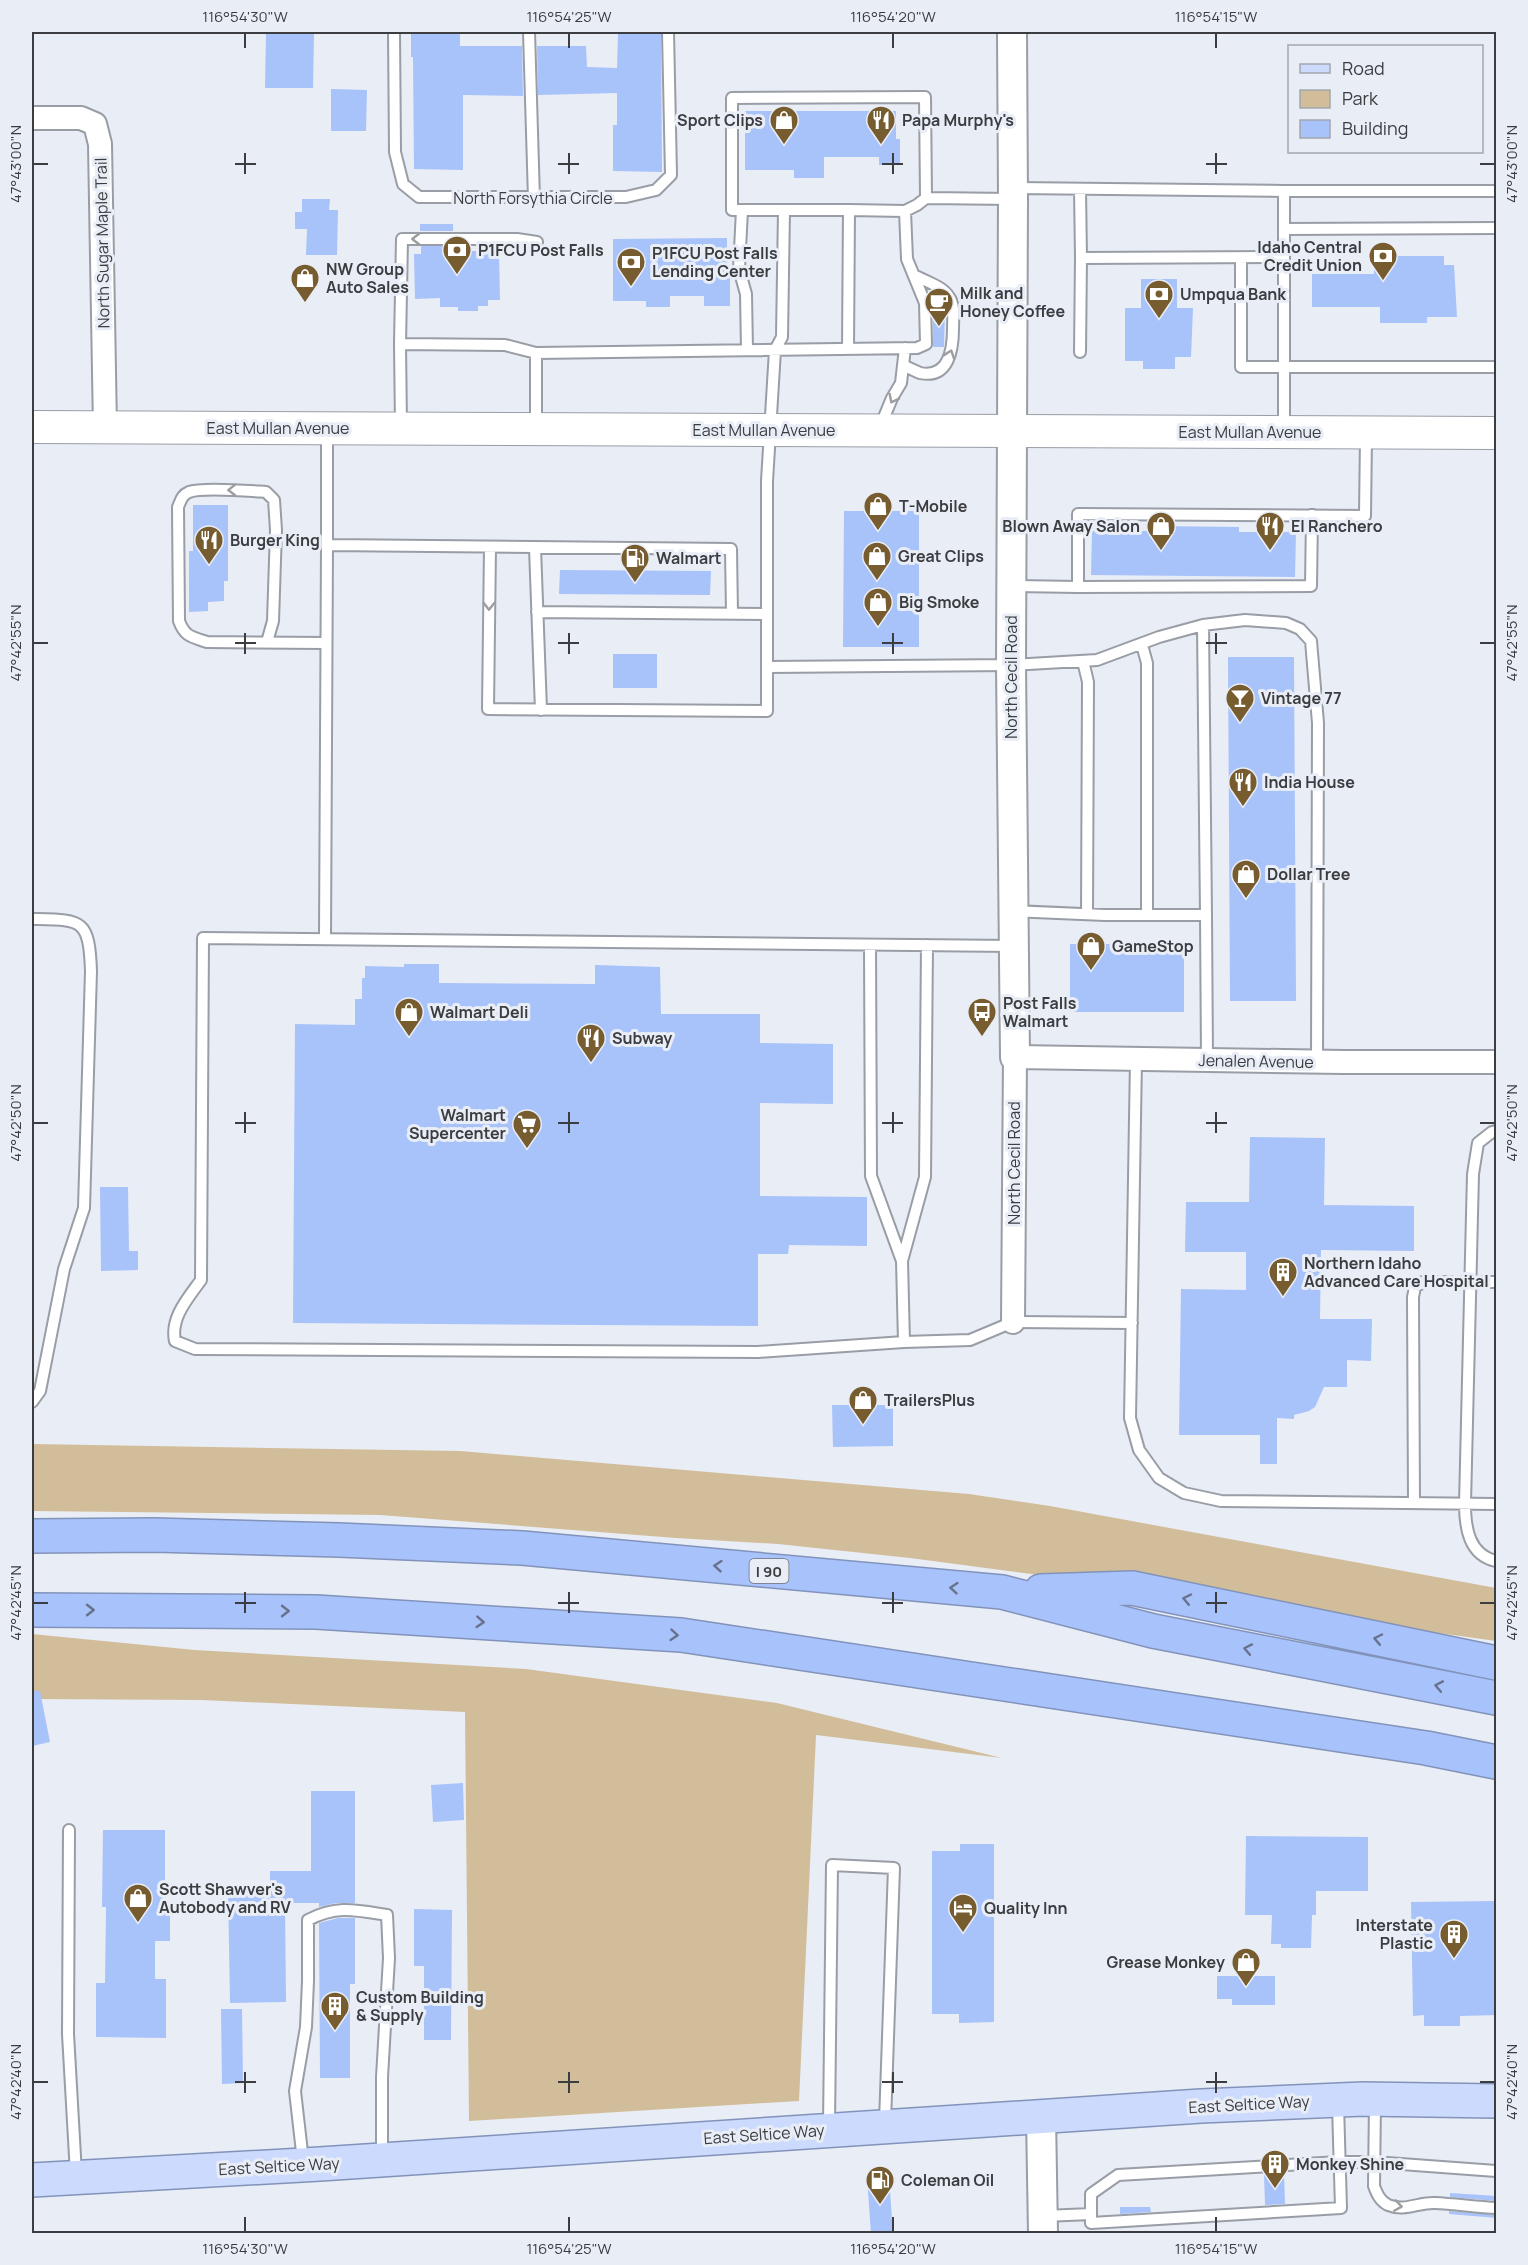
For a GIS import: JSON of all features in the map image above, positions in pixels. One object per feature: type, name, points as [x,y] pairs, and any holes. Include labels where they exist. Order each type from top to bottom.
[{"type":"highway","name":"I 90","points":[[32,1536],[154,1535],[522,1548],[1002,1592],[1153,1631],[1497,1698]]},
{"type":"highway","points":[[1002,1592],[1132,1588],[1497,1663]]},
{"type":"highway","points":[[32,1610],[316,1612],[681,1635],[1426,1748],[1497,1762]]},
{"type":"highway","points":[[1426,1748],[1497,1770]]},
{"type":"main road","name":"East Mullan Avenue","points":[[32,427],[1497,433]]},
{"type":"main road","name":"East Seltice Way","points":[[32,2180],[1041,2116],[1337,2100],[1497,2101]]},
{"type":"street","name":"North Cecil Road","points":[[1012,32],[1011,664],[1015,1057],[1013,1322]]},
{"type":"street","name":"North Sugar Maple Trail","points":[[32,118],[81,118],[95,124],[100,144],[105,428]]},
{"type":"street","name":"Jenalen Avenue","points":[[1015,1057],[1317,1062],[1497,1062]]},
{"type":"street","points":[[1041,2116],[1043,2225]]},
{"type":"lane","name":"North Forsythia Circle","points":[[394,32],[395,152],[403,184],[419,197],[534,199],[626,197],[657,190],[671,175],[668,32]]},
{"type":"lane","points":[[529,32],[534,199]]},
{"type":"lane","points":[[926,198],[925,97],[732,98],[732,210],[904,211],[926,198],[1080,189],[1497,191]]},
{"type":"lane","points":[[1080,189],[1080,352]]},
{"type":"lane","points":[[1284,191],[1284,432]]},
{"type":"lane","points":[[742,210],[739,269],[746,294],[747,350]]},
{"type":"lane","points":[[490,548],[488,710],[766,711],[767,481],[775,350],[782,337],[784,210]]},
{"type":"lane","points":[[848,349],[849,210]]},
{"type":"lane","points":[[400,344],[505,345],[536,353],[917,348],[926,344],[928,336],[925,303],[907,259],[904,211]]},
{"type":"lane","points":[[1284,229],[1497,228]]},
{"type":"lane","points":[[401,429],[402,239],[517,239],[537,243]]},
{"type":"lane","points":[[1081,258],[1284,257]]},
{"type":"lane","points":[[1241,258],[1241,367],[1497,367]]},
{"type":"lane","points":[[903,365],[922,373],[937,371],[952,355],[953,346],[953,307],[950,297],[942,289],[913,275]]},
{"type":"lane","points":[[878,431],[892,398],[902,383],[905,348]]},
{"type":"lane","points":[[536,353],[536,430]]},
{"type":"lane","points":[[326,939],[327,429]]},
{"type":"lane","points":[[1078,587],[1078,514],[1365,516],[1366,433]]},
{"type":"lane","points":[[267,642],[273,621],[276,513],[274,500],[266,492],[191,491],[182,496],[178,507],[179,621],[183,631],[207,642],[326,643]]},
{"type":"lane","points":[[1011,586],[1311,586],[1312,515]]},
{"type":"lane","points":[[327,545],[731,549],[732,614]]},
{"type":"lane","points":[[535,548],[541,710]]},
{"type":"lane","points":[[537,612],[767,614]]},
{"type":"lane","points":[[767,667],[1083,661],[1097,660],[1183,629],[1203,625],[1245,620],[1286,623],[1300,629],[1311,641],[1318,723],[1317,1062]]},
{"type":"lane","points":[[1203,625],[1207,1060]]},
{"type":"lane","points":[[1142,645],[1147,663],[1147,915]]},
{"type":"lane","points":[[1083,661],[1088,682],[1087,914]]},
{"type":"lane","points":[[1013,911],[1206,915]]},
{"type":"lane","points":[[32,919],[66,920],[78,925],[87,934],[92,971],[84,1208],[64,1269],[40,1391],[32,1402]]},
{"type":"lane","points":[[1013,946],[203,938],[201,1280],[184,1304],[173,1329],[175,1341],[195,1349],[758,1352],[970,1340],[1013,1322],[1132,1323]]},
{"type":"lane","points":[[870,945],[871,1176],[902,1261]]},
{"type":"lane","points":[[904,1342],[902,1261],[925,1177],[927,945]]},
{"type":"lane","points":[[1136,1059],[1130,1418],[1139,1450],[1159,1478],[1184,1494],[1221,1501],[1497,1504]]},
{"type":"lane","points":[[1497,1131],[1492,1132],[1478,1143],[1475,1163],[1465,1504],[1465,1521],[1471,1544],[1487,1559],[1497,1561]]},
{"type":"lane","points":[[1414,1503],[1413,1297],[1415,1287],[1423,1282],[1497,1282]]},
{"type":"lane","points":[[69,1830],[68,2034],[76,2178]]},
{"type":"lane","points":[[829,2130],[832,1865],[894,1868],[885,2126]]},
{"type":"lane","points":[[304,2164],[295,2091],[306,2027],[308,1920],[324,1911],[345,1908],[387,1914],[389,1958],[382,2076],[382,2159]]},
{"type":"lane","points":[[1375,2099],[1374,2186],[1378,2196],[1388,2205],[1407,2208],[1432,2203],[1497,2208]]},
{"type":"lane","points":[[1337,2100],[1339,2162],[1341,2208],[1091,2223],[1091,2194],[1118,2175],[1339,2162],[1374,2162],[1497,2171]]},
{"type":"lane","points":[[1043,2225],[1091,2214]]},
{"type":"green space","points":[[32,1444],[460,1451],[969,1494],[1050,1506],[1496,1588],[1496,1641],[1345,1620],[1199,1596],[910,1558],[778,1544],[380,1515],[32,1511]]},
{"type":"green space","points":[[32,1634],[195,1650],[526,1669],[777,1703],[1002,1758],[816,1735],[799,2101],[469,2121],[465,1712],[202,1700],[32,1699]]},
{"type":"building","points":[[266,32],[314,32],[313,88],[265,88]]},
{"type":"building","points":[[411,32],[460,32],[460,46],[522,46],[523,96],[463,95],[463,170],[414,169]]},
{"type":"building","points":[[618,32],[661,32],[662,172],[613,171],[613,125],[617,125],[617,93],[538,95],[537,46],[586,46],[587,67],[617,68]]},
{"type":"building","points":[[331,89],[367,90],[366,131],[331,131]]},
{"type":"building","points":[[745,111],[896,111],[896,139],[900,139],[900,165],[879,165],[879,157],[824,157],[824,178],[794,178],[794,170],[745,170]]},
{"type":"building","points":[[302,199],[330,199],[329,210],[338,210],[337,255],[306,255],[307,229],[295,229],[295,212],[302,212]]},
{"type":"building","points":[[420,224],[453,224],[453,231],[420,231]]},
{"type":"building","points":[[727,238],[730,306],[704,306],[704,296],[670,296],[670,307],[646,307],[646,301],[613,301],[613,239]]},
{"type":"building","name":"P1FCU Post Falls","points":[[421,246],[453,246],[453,251],[499,251],[500,300],[488,300],[488,306],[478,306],[478,311],[458,311],[458,307],[440,307],[440,298],[415,299],[414,254],[421,254]]},
{"type":"building","name":"Idaho Central Credit Union","points":[[1374,256],[1444,256],[1444,265],[1454,265],[1457,317],[1427,317],[1427,323],[1380,323],[1380,307],[1312,307],[1312,274],[1374,274]]},
{"type":"building","name":"Umpqua Bank","points":[[1141,279],[1177,279],[1177,308],[1193,308],[1191,357],[1175,357],[1175,369],[1143,369],[1143,361],[1125,361],[1125,308],[1141,308]]},
{"type":"building","name":"Milk and Honey Coffee","points":[[933,309],[945,309],[944,347],[933,347]]},
{"type":"building","name":"Burger King","points":[[193,505],[228,505],[228,581],[224,581],[224,601],[208,602],[208,611],[189,612],[189,551],[193,551]]},
{"type":"building","points":[[844,511],[919,511],[919,647],[843,647]]},
{"type":"building","points":[[1148,526],[1239,527],[1239,532],[1296,532],[1295,577],[1091,575],[1092,531],[1148,531]]},
{"type":"building","name":"Walmart","points":[[560,570],[711,571],[710,595],[559,594]]},
{"type":"building","points":[[613,654],[657,654],[657,688],[613,688]]},
{"type":"building","points":[[1228,657],[1294,657],[1296,1001],[1230,1001]]},
{"type":"building","points":[[1070,944],[1184,944],[1184,1012],[1070,1012]]},
{"type":"building","name":"Walmart Supercenter","points":[[404,964],[439,964],[439,983],[595,984],[595,965],[660,967],[661,1014],[760,1014],[760,1043],[833,1044],[833,1104],[760,1103],[760,1196],[867,1197],[867,1246],[789,1245],[788,1254],[758,1254],[758,1326],[293,1323],[295,1024],[355,1025],[355,999],[362,999],[362,978],[365,978],[365,966],[404,967]]},
{"type":"building","name":"Northern Idaho Advanced Care Hospital","points":[[1250,1137],[1325,1138],[1324,1205],[1414,1206],[1414,1251],[1321,1250],[1320,1319],[1372,1319],[1371,1361],[1347,1360],[1347,1387],[1324,1387],[1315,1407],[1309,1411],[1294,1415],[1294,1419],[1277,1418],[1277,1464],[1260,1464],[1260,1435],[1179,1435],[1181,1289],[1246,1290],[1246,1252],[1185,1252],[1186,1202],[1249,1202]]},
{"type":"building","points":[[100,1187],[128,1187],[129,1251],[138,1251],[138,1270],[101,1271]]},
{"type":"building","name":"TrailersPlus","points":[[832,1405],[893,1405],[893,1446],[833,1447]]},
{"type":"building","points":[[32,1691],[40,1691],[50,1742],[32,1746]]},
{"type":"building","points":[[463,1783],[464,1820],[433,1822],[431,1785]]},
{"type":"building","points":[[311,1791],[355,1791],[355,1903],[336,1903],[319,1907],[319,1903],[285,1903],[286,2002],[230,2003],[228,1887],[270,1886],[270,1871],[311,1871]]},
{"type":"building","name":"Scott Shawver's Autobody and RV","points":[[103,1830],[165,1830],[165,1905],[170,1905],[170,1941],[155,1941],[155,1979],[166,1979],[166,2038],[96,2037],[96,1983],[105,1983],[106,1907],[102,1907]]},
{"type":"building","points":[[1246,1836],[1368,1837],[1368,1891],[1316,1891],[1316,1915],[1312,1915],[1311,1948],[1281,1948],[1281,1944],[1271,1944],[1272,1915],[1245,1915]]},
{"type":"building","name":"Quality Inn","points":[[960,1844],[994,1844],[994,2022],[959,2023],[959,2014],[932,2014],[932,1851],[960,1851]]},
{"type":"building","name":"Interstate Plastic","points":[[1497,1901],[1497,2015],[1460,2016],[1460,2026],[1424,2026],[1424,2015],[1413,2016],[1411,1902]]},
{"type":"building","points":[[414,1909],[452,1910],[451,2040],[424,2040],[424,1966],[414,1966]]},
{"type":"building","name":"Custom Building & Supply","points":[[338,1918],[355,1918],[355,1984],[350,1984],[350,2078],[320,2078],[319,1923]]},
{"type":"building","name":"Grease Monkey","points":[[1217,1976],[1275,1976],[1275,2005],[1232,2005],[1232,1999],[1217,1999]]},
{"type":"building","points":[[221,2009],[242,2009],[243,2083],[222,2084]]},
{"type":"building","points":[[1284,2173],[1285,2204],[1265,2205],[1264,2174]]},
{"type":"building","name":"Coleman Oil","points":[[889,2176],[893,2234],[871,2234],[867,2177]]},
{"type":"building","points":[[1450,2193],[1497,2196],[1497,2201],[1450,2197]]},
{"type":"building","points":[[1120,2207],[1150,2207],[1151,2212],[1120,2214]]},
{"type":"building","points":[[1449,2211],[1497,2215],[1497,2218],[1449,2214]]},
{"type":"place","name":"Sport Clips","points":[[784,146]]},
{"type":"place","name":"Papa Murphy's","points":[[881,146]]},
{"type":"place","name":"P1FCU Post Falls","points":[[457,276]]},
{"type":"place","name":"Idaho Central Credit Union","points":[[1383,282]]},
{"type":"place","name":"P1FCU Post Falls Lending Center","points":[[631,288]]},
{"type":"place","name":"NW Group Auto Sales","points":[[305,304]]},
{"type":"place","name":"Umpqua Bank","points":[[1159,320]]},
{"type":"place","name":"Milk and Honey Coffee","points":[[939,328]]},
{"type":"place","name":"T-Mobile","points":[[878,532]]},
{"type":"place","name":"Blown Away Salon","points":[[1161,552]]},
{"type":"place","name":"El Ranchero","points":[[1270,552]]},
{"type":"place","name":"Burger King","points":[[209,566]]},
{"type":"place","name":"Great Clips","points":[[877,582]]},
{"type":"place","name":"Walmart","points":[[635,584]]},
{"type":"place","name":"Big Smoke","points":[[878,628]]},
{"type":"place","name":"Vintage 77","points":[[1240,724]]},
{"type":"place","name":"India House","points":[[1243,808]]},
{"type":"place","name":"Dollar Tree","points":[[1246,900]]},
{"type":"place","name":"GameStop","points":[[1091,972]]},
{"type":"place","name":"Walmart Deli","points":[[409,1038]]},
{"type":"place","name":"Post Falls Walmart","points":[[982,1038]]},
{"type":"place","name":"Subway","points":[[591,1064]]},
{"type":"place","name":"Walmart Supercenter","points":[[527,1150]]},
{"type":"place","name":"Northern Idaho Advanced Care Hospital","points":[[1283,1298]]},
{"type":"place","name":"TrailersPlus","points":[[863,1426]]},
{"type":"place","name":"Scott Shawver's Autobody and RV","points":[[138,1924]]},
{"type":"place","name":"Quality Inn","points":[[963,1934]]},
{"type":"place","name":"Interstate Plastic","points":[[1454,1960]]},
{"type":"place","name":"Grease Monkey","points":[[1246,1988]]},
{"type":"place","name":"Custom Building & Supply","points":[[335,2032]]},
{"type":"place","name":"Monkey Shine","points":[[1275,2190]]},
{"type":"place","name":"Coleman Oil","points":[[880,2206]]}]
